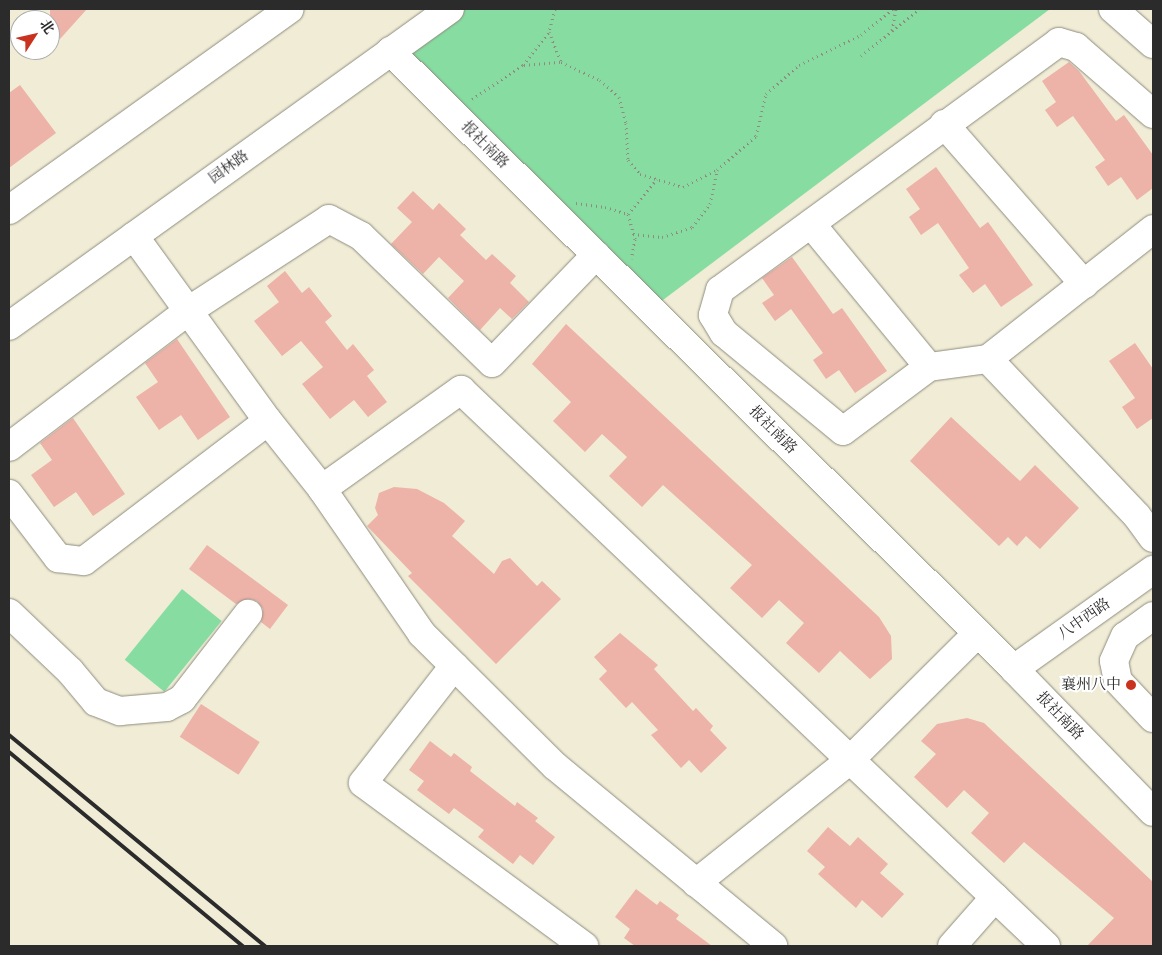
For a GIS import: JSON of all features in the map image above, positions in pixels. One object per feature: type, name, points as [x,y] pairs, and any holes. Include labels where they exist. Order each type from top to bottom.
[{"type":"street","points":[[9,210],[290,9]]},
{"type":"street","name":"园林路","points":[[9,326],[450,9]]},
{"type":"street","points":[[1113,9],[1153,44]]},
{"type":"street","points":[[1153,114],[1076,47],[1059,42],[944,124],[720,290],[713,315],[724,333],[843,430],[929,367],[988,359],[1153,229]]},
{"type":"street","name":"报社南路","points":[[390,51],[978,633],[1153,812]]},
{"type":"street","points":[[944,124],[1084,284]]},
{"type":"street","points":[[9,448],[188,311],[329,219],[361,236],[492,363]]},
{"type":"street","points":[[811,224],[929,367]]},
{"type":"street","points":[[134,236],[268,421],[322,489],[422,634],[555,766],[773,946]]},
{"type":"street","points":[[322,489],[462,390],[492,363],[596,255]]},
{"type":"street","points":[[988,359],[1145,509],[1153,538]]},
{"type":"street","points":[[462,390],[1046,946]]},
{"type":"street","points":[[9,494],[58,558],[84,561],[268,421]]},
{"type":"street","name":"八中西路","points":[[1014,669],[1153,570]]},
{"type":"street","points":[[9,613],[70,672],[96,702],[120,711],[167,707],[182,699],[248,614]]},
{"type":"street","points":[[1153,616],[1125,636],[1114,661],[1118,681],[1153,718]]},
{"type":"street","points":[[696,883],[850,760],[978,633]]},
{"type":"street","points":[[454,666],[363,783],[584,946]]},
{"type":"street","points":[[952,946],[995,897]]},
{"type":"path","points":[[452,113],[523,66],[550,32],[555,9]]},
{"type":"path","points":[[523,66],[561,62],[600,80],[620,97],[626,123],[628,160],[640,174],[683,187],[717,170],[756,136],[766,94],[799,65],[861,35],[894,9]]},
{"type":"path","points":[[892,31],[894,9]]},
{"type":"path","points":[[861,56],[919,9]]},
{"type":"path","points":[[550,32],[561,62]]},
{"type":"path","points":[[633,234],[662,237],[692,227],[710,204],[717,170]]},
{"type":"path","points":[[628,214],[657,179]]},
{"type":"path","points":[[549,208],[579,203],[628,214]]},
{"type":"path","points":[[627,286],[633,234],[628,214]]},
{"type":"green space","points":[[450,9],[1050,9],[651,309],[390,51]]},
{"type":"green space","points":[[182,589],[222,621],[164,692],[125,660]]},
{"type":"building","points":[[87,9],[60,39],[60,10],[50,10]]},
{"type":"building","points":[[1069,62],[1079,71],[1116,121],[1124,115],[1153,155],[1153,188],[1137,200],[1121,177],[1108,186],[1095,167],[1105,160],[1073,116],[1057,127],[1045,110],[1056,102],[1042,81]]},
{"type":"building","points":[[20,85],[56,133],[9,168],[9,93]]},
{"type":"building","points":[[936,167],[980,228],[988,222],[1033,285],[1001,307],[985,284],[973,293],[959,275],[969,268],[938,223],[921,235],[909,217],[920,209],[906,189]]},
{"type":"building","points":[[413,191],[433,210],[439,203],[466,229],[460,235],[486,260],[492,254],[516,276],[510,283],[529,302],[512,319],[500,308],[480,330],[448,298],[464,281],[439,257],[423,274],[391,244],[412,222],[397,208]]},
{"type":"building","points":[[792,257],[833,314],[842,308],[887,371],[855,393],[839,370],[826,379],[813,360],[823,353],[791,309],[775,321],[762,303],[774,295],[762,278]]},
{"type":"building","points":[[285,271],[302,293],[309,287],[332,316],[325,322],[347,350],[353,344],[374,370],[367,376],[387,402],[368,417],[354,400],[330,419],[302,384],[323,367],[301,341],[282,356],[254,321],[279,302],[267,286]]},
{"type":"building","points":[[566,324],[879,617],[891,636],[892,659],[870,679],[840,651],[819,673],[786,643],[804,623],[779,600],[762,618],[730,588],[752,565],[663,485],[642,507],[609,476],[627,457],[602,434],[585,452],[553,421],[571,402],[532,364]]},
{"type":"building","points":[[177,339],[230,417],[198,440],[181,415],[159,430],[136,397],[158,382],[145,363]]},
{"type":"building","points":[[1135,343],[1153,369],[1153,418],[1137,429],[1122,407],[1135,398],[1109,361]]},
{"type":"building","points":[[951,417],[1020,481],[1035,465],[1079,508],[1040,549],[1026,536],[1017,546],[1008,537],[999,546],[910,461]]},
{"type":"building","points":[[73,418],[125,494],[93,516],[76,492],[54,507],[31,475],[52,460],[40,443]]},
{"type":"building","points":[[394,487],[417,489],[444,503],[465,521],[452,536],[494,574],[502,561],[510,558],[537,586],[542,581],[561,599],[496,664],[408,576],[412,573],[367,526],[378,515],[375,508],[379,493]]},
{"type":"building","points":[[207,545],[288,605],[270,629],[261,622],[263,609],[257,601],[250,599],[236,604],[189,569]]},
{"type":"building","points":[[620,633],[658,665],[654,669],[693,711],[696,708],[713,726],[710,730],[727,748],[701,773],[689,760],[681,768],[651,735],[658,730],[632,702],[626,708],[599,679],[607,671],[594,657]]},
{"type":"building","points":[[201,704],[260,742],[238,775],[180,737]]},
{"type":"building","points":[[967,718],[984,723],[1153,882],[1153,946],[1087,946],[1114,918],[1024,842],[1004,863],[971,833],[989,813],[964,790],[947,808],[914,777],[936,754],[921,741],[937,724]]},
{"type":"building","points":[[430,741],[451,757],[454,753],[472,767],[470,771],[515,806],[517,802],[538,818],[535,821],[555,837],[533,865],[520,855],[513,864],[478,837],[484,830],[454,808],[449,814],[417,790],[424,781],[409,770]]},
{"type":"building","points":[[828,827],[850,846],[858,837],[888,864],[880,873],[904,894],[882,918],[862,900],[856,908],[818,874],[825,867],[807,851]]},
{"type":"building","points":[[636,889],[657,905],[660,901],[679,915],[676,919],[712,946],[635,946],[624,938],[630,929],[615,917]]},
{"type":"railway","points":[[9,735],[265,946]]},
{"type":"railway","points":[[9,752],[243,946]]},
{"type":"place","name":"襄州八中","points":[[1131,685]]}]
